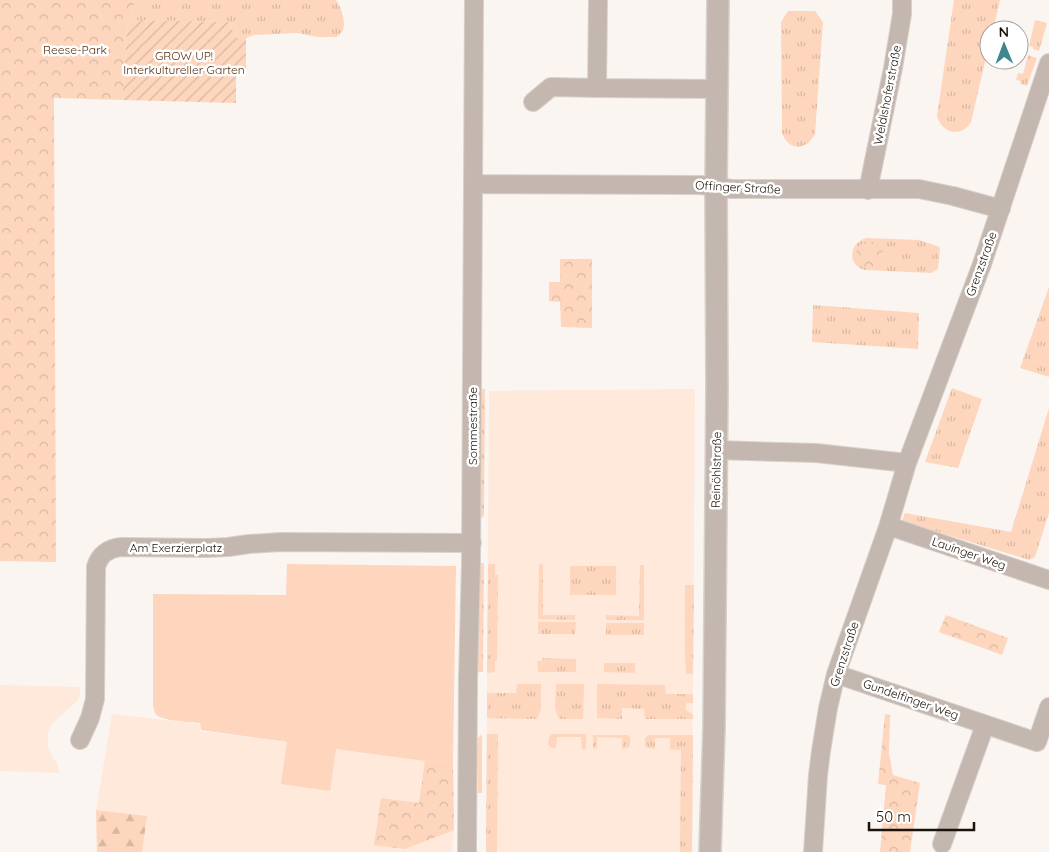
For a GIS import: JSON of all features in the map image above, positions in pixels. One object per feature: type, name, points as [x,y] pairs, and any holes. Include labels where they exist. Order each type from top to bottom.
[{"type":"street","name":"Sommestraße","points":[[467,852],[468,679],[472,543],[474,0]]},
{"type":"street","points":[[597,88],[598,0]]},
{"type":"street","name":"Reinöhlstraße","points":[[710,852],[714,728],[716,89],[718,0]]},
{"type":"street","name":"Weldishoferstraße","points":[[868,190],[893,68],[902,0]]},
{"type":"street","name":"Grenzstraße","points":[[813,852],[821,751],[836,674],[888,527],[907,463],[1001,210],[1049,63]]},
{"type":"street","points":[[533,102],[551,87],[716,89]]},
{"type":"street","name":"Offinger Straße","points":[[474,184],[701,185],[732,189],[919,189],[953,196],[1001,210]]},
{"type":"street","points":[[716,450],[816,453],[907,463]]},
{"type":"street","name":"Lauinger Weg","points":[[888,527],[1049,580]]},
{"type":"street","name":"Am Exerzierplatz","points":[[80,740],[90,718],[95,699],[96,567],[100,558],[110,549],[115,547],[219,548],[274,542],[472,543]]},
{"type":"street","name":"Gundelfinger Weg","points":[[836,674],[1037,742],[1049,707]]},
{"type":"street","points":[[942,844],[985,724]]},
{"type":"shaded area","points":[[695,389],[692,852],[486,852],[489,391]]},
{"type":"shaded area","points":[[0,685],[80,687],[80,695],[77,701],[54,722],[48,731],[48,748],[57,763],[60,773],[0,771]]},
{"type":"shaded area","points":[[112,714],[199,724],[200,731],[428,761],[453,762],[454,834],[452,852],[142,852],[146,816],[96,810]]},
{"type":"green space","name":"Reese-Park","points":[[0,0],[135,0],[127,28],[122,100],[54,98],[56,562],[0,561]]},
{"type":"green space","points":[[135,0],[336,0],[343,15],[344,24],[342,32],[337,37],[318,37],[297,33],[254,35],[246,38],[237,38],[228,22],[136,20],[127,28]]},
{"type":"green space","points":[[954,0],[1000,0],[995,20],[979,20],[979,70],[983,70],[971,122],[962,130],[952,132],[943,127],[937,116]]},
{"type":"green space","points":[[788,11],[815,11],[823,22],[815,134],[807,144],[798,147],[789,143],[782,133],[781,22]]},
{"type":"green space","name":"GROW UP! Interkultureller Garten","points":[[136,20],[228,22],[237,38],[246,38],[246,76],[236,76],[236,103],[122,100],[127,28]]},
{"type":"green space","points":[[1035,20],[1047,23],[1039,51],[1029,46]]},
{"type":"green space","points":[[1029,55],[1037,58],[1027,86],[1020,84],[1021,81],[1016,80],[1018,73],[1023,74],[1024,70],[1029,70]]},
{"type":"green space","points":[[867,238],[919,240],[940,247],[938,269],[931,273],[865,270],[855,263],[852,254],[856,244]]},
{"type":"green space","points":[[865,242],[883,242],[882,267],[865,267],[858,262],[856,251]]},
{"type":"green space","points":[[560,259],[592,259],[592,328],[561,327],[560,302],[549,301],[549,282],[560,282]]},
{"type":"green space","points":[[1049,287],[1049,377],[1020,368]]},
{"type":"green space","points":[[813,305],[919,313],[918,349],[812,342]]},
{"type":"green space","points":[[952,388],[982,399],[958,468],[925,462]]},
{"type":"green space","points":[[481,389],[485,389],[484,515],[482,518],[480,517]]},
{"type":"green space","points":[[1049,408],[1049,513],[1035,557],[1029,560],[902,521],[905,513],[1011,532]]},
{"type":"green space","points":[[479,563],[484,563],[483,672],[473,672],[478,649]]},
{"type":"green space","points":[[287,564],[456,566],[453,762],[425,761],[336,749],[330,791],[281,784],[287,742],[201,730],[200,723],[167,719],[156,714],[153,705],[153,594],[286,595]]},
{"type":"green space","points":[[488,564],[495,564],[495,575],[498,575],[497,661],[495,661],[495,672],[487,673]]},
{"type":"green space","points":[[539,564],[543,564],[543,615],[575,615],[575,620],[538,619]]},
{"type":"green space","points":[[640,565],[644,565],[644,620],[606,620],[606,615],[639,616]]},
{"type":"green space","points":[[570,566],[616,566],[616,595],[570,595]]},
{"type":"green space","points":[[685,585],[694,585],[693,674],[686,674],[685,663]]},
{"type":"green space","points":[[946,615],[1008,638],[1002,655],[939,632]]},
{"type":"green space","points":[[538,622],[576,622],[575,634],[538,634]]},
{"type":"green space","points":[[606,623],[644,623],[644,635],[606,635]]},
{"type":"green space","points":[[542,658],[576,659],[576,672],[538,672],[537,661],[542,661]]},
{"type":"green space","points":[[604,663],[635,663],[635,673],[604,672]]},
{"type":"green space","points":[[517,684],[541,684],[541,709],[537,719],[487,718],[487,693],[516,693]]},
{"type":"green space","points":[[556,684],[584,684],[583,719],[559,719],[555,708]]},
{"type":"green space","points":[[597,684],[665,685],[666,694],[693,694],[693,703],[686,703],[686,710],[693,715],[693,719],[645,719],[644,709],[622,708],[622,719],[597,718]]},
{"type":"green space","points":[[885,714],[890,715],[889,754],[893,775],[920,783],[910,852],[880,852],[886,785],[878,784]]},
{"type":"green space","points":[[482,734],[482,793],[478,793],[477,747],[478,738]]},
{"type":"green space","points":[[487,734],[498,734],[497,852],[486,852]]},
{"type":"green space","points":[[552,734],[586,734],[586,749],[582,749],[581,737],[557,737],[556,748],[551,748],[548,745],[549,737]]},
{"type":"green space","points":[[593,735],[628,735],[630,747],[622,749],[622,738],[597,737],[597,749],[593,748]]},
{"type":"green space","points":[[649,735],[693,735],[692,852],[680,852],[681,750],[670,749],[670,738],[655,738],[655,749],[647,748],[645,746],[645,738]]},
{"type":"green space","points":[[425,761],[453,762],[454,830],[405,849],[374,845],[381,798],[419,803]]},
{"type":"green space","points":[[96,810],[147,816],[142,852],[97,852]]}]
